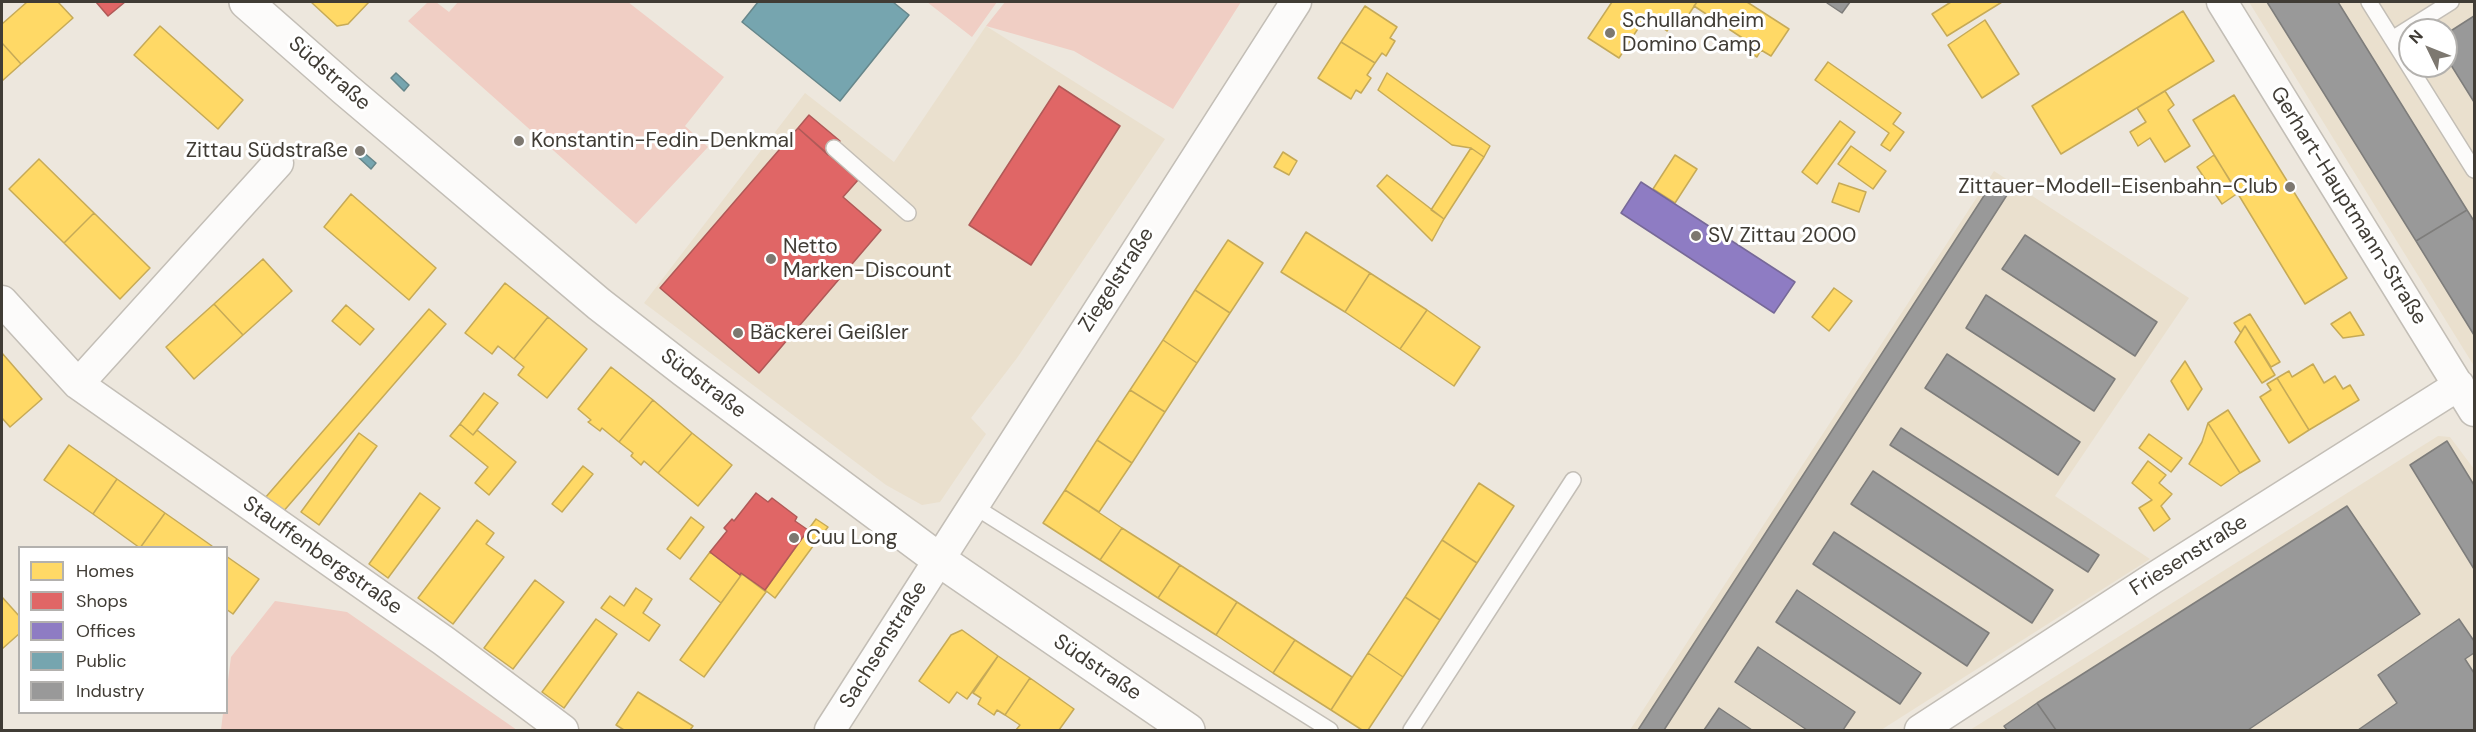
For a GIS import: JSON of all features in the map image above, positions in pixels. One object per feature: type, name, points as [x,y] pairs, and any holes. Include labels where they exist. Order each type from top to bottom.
[{"type":"main road","name":"Südstraße","points":[[246,2],[599,304],[938,559],[1188,730]]},
{"type":"street","name":"Ziegelstraße","points":[[938,559],[1296,2]]},
{"type":"street","name":"Gerhart-Hauptmann-Straße","points":[[2222,2],[2475,411]]},
{"type":"street","points":[[78,384],[278,163]]},
{"type":"street","name":"Stauffenbergstraße","points":[[2,301],[78,384],[444,641],[563,730]]},
{"type":"street","name":"Friesenstraße","points":[[1920,730],[2152,579],[2459,386]]},
{"type":"street","name":"Sachsenstraße","points":[[830,730],[938,559]]},
{"type":"lane","points":[[2369,2],[2475,170]]},
{"type":"lane","points":[[2392,39],[2451,2]]},
{"type":"lane","points":[[834,148],[909,213]]},
{"type":"lane","points":[[1411,730],[1573,480]]},
{"type":"lane","points":[[972,505],[1330,730]]},
{"type":"shaded area","points":[[428,2],[436,2],[449,12],[458,2],[628,2],[724,77],[685,126],[708,147],[636,224],[408,21]]},
{"type":"shaded area","points":[[927,2],[997,2],[972,37]]},
{"type":"shaded area","points":[[1005,2],[1241,2],[1173,109],[1074,51],[986,26]]},
{"type":"shaded area","points":[[2249,2],[2474,2],[2474,366]]},
{"type":"shaded area","points":[[986,26],[1165,139],[1017,358],[971,418],[986,434],[940,502],[922,505],[886,485],[644,303],[805,93],[894,162]]},
{"type":"shaded area","points":[[1994,171],[2189,298],[2055,496],[2150,559],[1881,730],[1630,730]]},
{"type":"shaded area","points":[[2438,436],[2450,437],[2474,469],[2474,730],[1970,730]]},
{"type":"shaded area","points":[[275,601],[347,612],[517,730],[221,730],[223,714],[228,714],[231,657]]},
{"type":"building: Homes","points":[[27,2],[58,2],[73,18],[21,64],[2,43],[2,24]]},
{"type":"building: Homes","points":[[311,2],[369,2],[348,24],[337,26]]},
{"type":"building: Homes","points":[[1612,2],[1697,2],[1685,20],[1677,14],[1667,31],[1655,23],[1648,28],[1639,27],[1619,58],[1588,38]]},
{"type":"building: Homes","points":[[1697,2],[1747,2],[1789,29],[1771,56],[1761,50],[1757,57],[1740,46],[1744,39],[1694,6]]},
{"type":"building: Homes","points":[[1951,2],[2002,2],[1947,36],[1932,14]]},
{"type":"building: Homes","points":[[1365,6],[1397,27],[1390,38],[1395,41],[1386,56],[1382,53],[1375,63],[1341,42]]},
{"type":"building: Homes","points":[[2183,11],[2214,61],[2061,154],[2032,106]]},
{"type":"building: Homes","points":[[1985,20],[2019,74],[1982,98],[1948,45]]},
{"type":"building: Homes","points":[[160,26],[243,100],[218,129],[134,55]]},
{"type":"building: Homes","points":[[1341,42],[1375,63],[1367,75],[1371,78],[1361,93],[1356,90],[1351,99],[1318,78]]},
{"type":"building: Homes","points":[[2,43],[21,64],[2,81]]},
{"type":"building: Homes","points":[[1828,62],[1901,113],[1893,124],[1904,132],[1890,151],[1881,145],[1889,133],[1815,80]]},
{"type":"building: Homes","points":[[1387,73],[1490,146],[1484,157],[1471,148],[1452,145],[1378,90]]},
{"type":"building: Homes","points":[[2165,91],[2174,105],[2168,110],[2190,146],[2165,162],[2150,138],[2138,146],[2130,132],[2146,122],[2137,108]]},
{"type":"building: Homes","points":[[2234,95],[2347,278],[2305,304],[2193,120]]},
{"type":"building: Homes","points":[[1840,121],[1855,132],[1817,184],[1802,172]]},
{"type":"building: Homes","points":[[1851,146],[1886,171],[1873,189],[1838,164]]},
{"type":"building: Homes","points":[[1471,148],[1484,157],[1444,219],[1431,210]]},
{"type":"building: Homes","points":[[1283,152],[1297,161],[1289,175],[1274,167]]},
{"type":"building: Homes","points":[[1675,155],[1697,169],[1675,203],[1653,189]]},
{"type":"building: Homes","points":[[2214,155],[2238,193],[2222,204],[2197,167]]},
{"type":"building: Homes","points":[[39,159],[94,213],[64,243],[9,189]]},
{"type":"building: Homes","points":[[1387,175],[1444,219],[1432,241],[1377,186]]},
{"type":"building: Homes","points":[[1839,183],[1866,192],[1859,212],[1832,202]]},
{"type":"building: Homes","points":[[351,194],[436,268],[409,300],[324,227]]},
{"type":"building: Homes","points":[[94,213],[150,268],[120,299],[64,243]]},
{"type":"building: Homes","points":[[1306,232],[1370,273],[1345,312],[1281,272]]},
{"type":"building: Homes","points":[[1228,240],[1263,263],[1230,313],[1195,290]]},
{"type":"building: Homes","points":[[263,259],[292,291],[243,335],[214,304]]},
{"type":"building: Homes","points":[[1370,273],[1427,310],[1400,349],[1345,312]]},
{"type":"building: Homes","points":[[505,283],[548,317],[514,359],[498,346],[492,354],[465,333]]},
{"type":"building: Homes","points":[[1834,288],[1852,301],[1829,331],[1812,317]]},
{"type":"building: Homes","points":[[1195,290],[1230,313],[1197,363],[1163,340]]},
{"type":"building: Homes","points":[[214,304],[243,335],[194,379],[166,347]]},
{"type":"building: Homes","points":[[346,305],[374,329],[360,345],[332,321]]},
{"type":"building: Homes","points":[[429,309],[446,324],[282,513],[265,498]]},
{"type":"building: Homes","points":[[1427,310],[1480,347],[1454,386],[1400,349]]},
{"type":"building: Homes","points":[[2350,312],[2364,335],[2343,338],[2331,324]]},
{"type":"building: Homes","points":[[2250,314],[2280,362],[2271,367],[2245,326],[2241,333],[2234,323]]},
{"type":"building: Homes","points":[[548,317],[587,349],[547,398],[518,375],[524,367],[514,359]]},
{"type":"building: Homes","points":[[2245,326],[2275,375],[2262,383],[2235,342]]},
{"type":"building: Homes","points":[[1163,340],[1197,363],[1165,412],[1130,390]]},
{"type":"building: Homes","points":[[2,353],[42,399],[10,427],[2,418]]},
{"type":"building: Homes","points":[[2185,361],[2202,389],[2188,410],[2171,381]]},
{"type":"building: Homes","points":[[2313,364],[2324,383],[2335,376],[2343,389],[2350,385],[2359,400],[2309,430],[2277,378],[2289,371],[2292,377]]},
{"type":"building: Homes","points":[[611,367],[653,400],[619,442],[602,428],[600,431],[588,422],[591,420],[578,409]]},
{"type":"building: Homes","points":[[2277,378],[2309,430],[2289,443],[2260,397],[2271,390],[2267,384]]},
{"type":"building: Homes","points":[[1130,390],[1165,412],[1132,463],[1097,440]]},
{"type":"building: Homes","points":[[484,393],[498,403],[473,435],[460,424]]},
{"type":"building: Homes","points":[[653,400],[692,433],[658,473],[644,461],[641,465],[631,456],[633,453],[619,442]]},
{"type":"building: Homes","points":[[2228,410],[2260,461],[2240,473],[2208,423]]},
{"type":"building: Homes","points":[[2208,423],[2240,473],[2221,486],[2189,464],[2202,442]]},
{"type":"building: Homes","points":[[460,424],[473,435],[477,430],[516,462],[489,495],[475,483],[488,467],[450,436]]},
{"type":"building: Homes","points":[[359,433],[377,446],[319,525],[301,512]]},
{"type":"building: Homes","points":[[692,433],[732,465],[698,506],[658,473]]},
{"type":"building: Homes","points":[[2149,434],[2182,458],[2171,472],[2139,448]]},
{"type":"building: Homes","points":[[1097,440],[1132,463],[1099,512],[1065,490]]},
{"type":"building: Homes","points":[[69,445],[117,479],[93,514],[44,480]]},
{"type":"building: Homes","points":[[2148,461],[2166,475],[2159,483],[2172,494],[2161,506],[2170,519],[2154,531],[2139,508],[2152,500],[2132,483]]},
{"type":"building: Homes","points":[[583,466],[593,474],[562,512],[552,504]]},
{"type":"building: Homes","points":[[117,479],[165,513],[141,546],[137,546],[93,514]]},
{"type":"building: Homes","points":[[1479,483],[1514,506],[1477,563],[1442,540]]},
{"type":"building: Homes","points":[[1065,490],[1122,528],[1100,560],[1043,523]]},
{"type":"building: Homes","points":[[420,493],[440,508],[388,578],[369,564]]},
{"type":"building: Homes","points":[[165,513],[212,546],[141,546]]},
{"type":"building: Homes","points":[[691,517],[704,527],[680,559],[667,549]]},
{"type":"building: Homes","points":[[816,519],[828,527],[816,542],[805,534]]},
{"type":"building: Homes","points":[[477,520],[494,533],[486,544],[504,557],[453,624],[418,598]]},
{"type":"building: Homes","points":[[1122,528],[1180,565],[1158,598],[1100,560]]},
{"type":"building: Homes","points":[[805,534],[816,542],[775,598],[765,590]]},
{"type":"building: Homes","points":[[1442,540],[1477,563],[1440,620],[1405,597]]},
{"type":"building: Homes","points":[[710,552],[740,575],[742,574],[721,603],[690,579]]},
{"type":"building: Homes","points":[[228,557],[259,579],[233,614],[228,610]]},
{"type":"building: Homes","points":[[1180,565],[1237,602],[1216,635],[1158,598]]},
{"type":"building: Homes","points":[[742,574],[766,592],[704,677],[680,660]]},
{"type":"building: Homes","points":[[535,580],[564,602],[513,669],[484,648]]},
{"type":"building: Homes","points":[[636,588],[652,599],[643,613],[660,625],[649,641],[601,608],[610,596],[624,606]]},
{"type":"building: Homes","points":[[2,597],[18,615],[18,635],[2,649]]},
{"type":"building: Homes","points":[[1405,597],[1440,620],[1403,677],[1368,653]]},
{"type":"building: Homes","points":[[1237,602],[1295,640],[1273,673],[1216,635]]},
{"type":"building: Homes","points":[[596,619],[617,634],[564,708],[542,692]]},
{"type":"building: Homes","points":[[962,630],[998,656],[967,699],[957,692],[949,703],[919,681],[951,635]]},
{"type":"building: Homes","points":[[1295,640],[1352,677],[1331,710],[1273,673]]},
{"type":"building: Homes","points":[[1368,653],[1403,677],[1368,730],[1362,730],[1331,710]]},
{"type":"building: Homes","points":[[998,656],[1030,678],[1005,715],[997,710],[994,715],[978,704],[981,698],[973,693]]},
{"type":"building: Homes","points":[[1030,678],[1074,709],[1059,730],[1016,730],[1020,725],[1005,715]]},
{"type":"building: Homes","points":[[638,692],[693,726],[690,730],[624,730],[616,725]]},
{"type":"building: Shops","points":[[96,2],[125,2],[108,16]]},
{"type":"building: Shops","points":[[1059,86],[1120,126],[1031,265],[969,225]]},
{"type":"building: Shops","points":[[809,115],[840,141],[828,155],[798,128]]},
{"type":"building: Shops","name":"Netto Marken-Discount","points":[[798,128],[858,180],[843,197],[881,230],[759,373],[660,288]]},
{"type":"building: Shops","points":[[756,493],[768,502],[772,498],[797,517],[795,521],[808,530],[765,590],[741,573],[740,575],[710,552],[727,531],[724,528],[732,519],[734,521]]},
{"type":"building: Offices","points":[[1641,182],[1795,282],[1774,313],[1621,213]]},
{"type":"building: Public","points":[[758,2],[893,2],[909,15],[840,101],[742,22]]},
{"type":"building: Public","points":[[396,73],[409,85],[404,91],[391,78]]},
{"type":"building: Public","points":[[362,151],[376,163],[371,169],[357,156]]},
{"type":"building: Industry","points":[[1828,2],[1850,2],[1842,13]]},
{"type":"building: Industry","points":[[2267,2],[2338,2],[2467,210],[2416,241]]},
{"type":"building: Industry","points":[[2474,16],[2474,102],[2458,76],[2458,26]]},
{"type":"building: Industry","points":[[1991,185],[2007,195],[1664,730],[1638,730]]},
{"type":"building: Industry","points":[[2467,210],[2474,221],[2474,335],[2416,241]]},
{"type":"building: Industry","points":[[2025,235],[2157,322],[2135,356],[2002,269]]},
{"type":"building: Industry","points":[[1986,295],[2115,379],[2094,411],[1966,328]]},
{"type":"building: Industry","points":[[1947,354],[2080,442],[2058,475],[1925,388]]},
{"type":"building: Industry","points":[[1901,428],[2099,555],[2088,572],[1890,445]]},
{"type":"building: Industry","points":[[2447,441],[2474,485],[2474,569],[2410,465]]},
{"type":"building: Industry","points":[[1873,471],[2053,590],[2032,623],[1851,504]]},
{"type":"building: Industry","points":[[2347,506],[2420,614],[2248,730],[2056,730],[2037,703]]},
{"type":"building: Industry","points":[[1834,532],[1989,633],[1967,666],[1813,564]]},
{"type":"building: Industry","points":[[1797,590],[1921,673],[1900,704],[1776,622]]},
{"type":"building: Industry","points":[[2459,619],[2474,641],[2474,653],[2465,659],[2474,673],[2474,730],[2358,730],[2397,703],[2378,675]]},
{"type":"building: Industry","points":[[1758,647],[1855,712],[1843,730],[1807,730],[1735,682]]},
{"type":"building: Industry","points":[[2037,703],[2056,730],[2007,730],[2004,726]]},
{"type":"building: Industry","points":[[1719,708],[1752,730],[1704,730]]},
{"type":"place","name":"Schullandheim Domino Camp","points":[[1610,33]]},
{"type":"place","name":"Konstantin-Fedin-Denkmal","points":[[519,141]]},
{"type":"place","name":"Zittau Südstraße","points":[[360,151]]},
{"type":"place","name":"Zittauer-Modell-Eisenbahn-Club","points":[[2290,187]]},
{"type":"place","name":"SV Zittau 2000","points":[[1696,236]]},
{"type":"place","name":"Netto Marken-Discount","points":[[771,259]]},
{"type":"place","name":"Bäckerei Geißler","points":[[738,333]]},
{"type":"place","name":"Cuu Long","points":[[794,538]]}]
